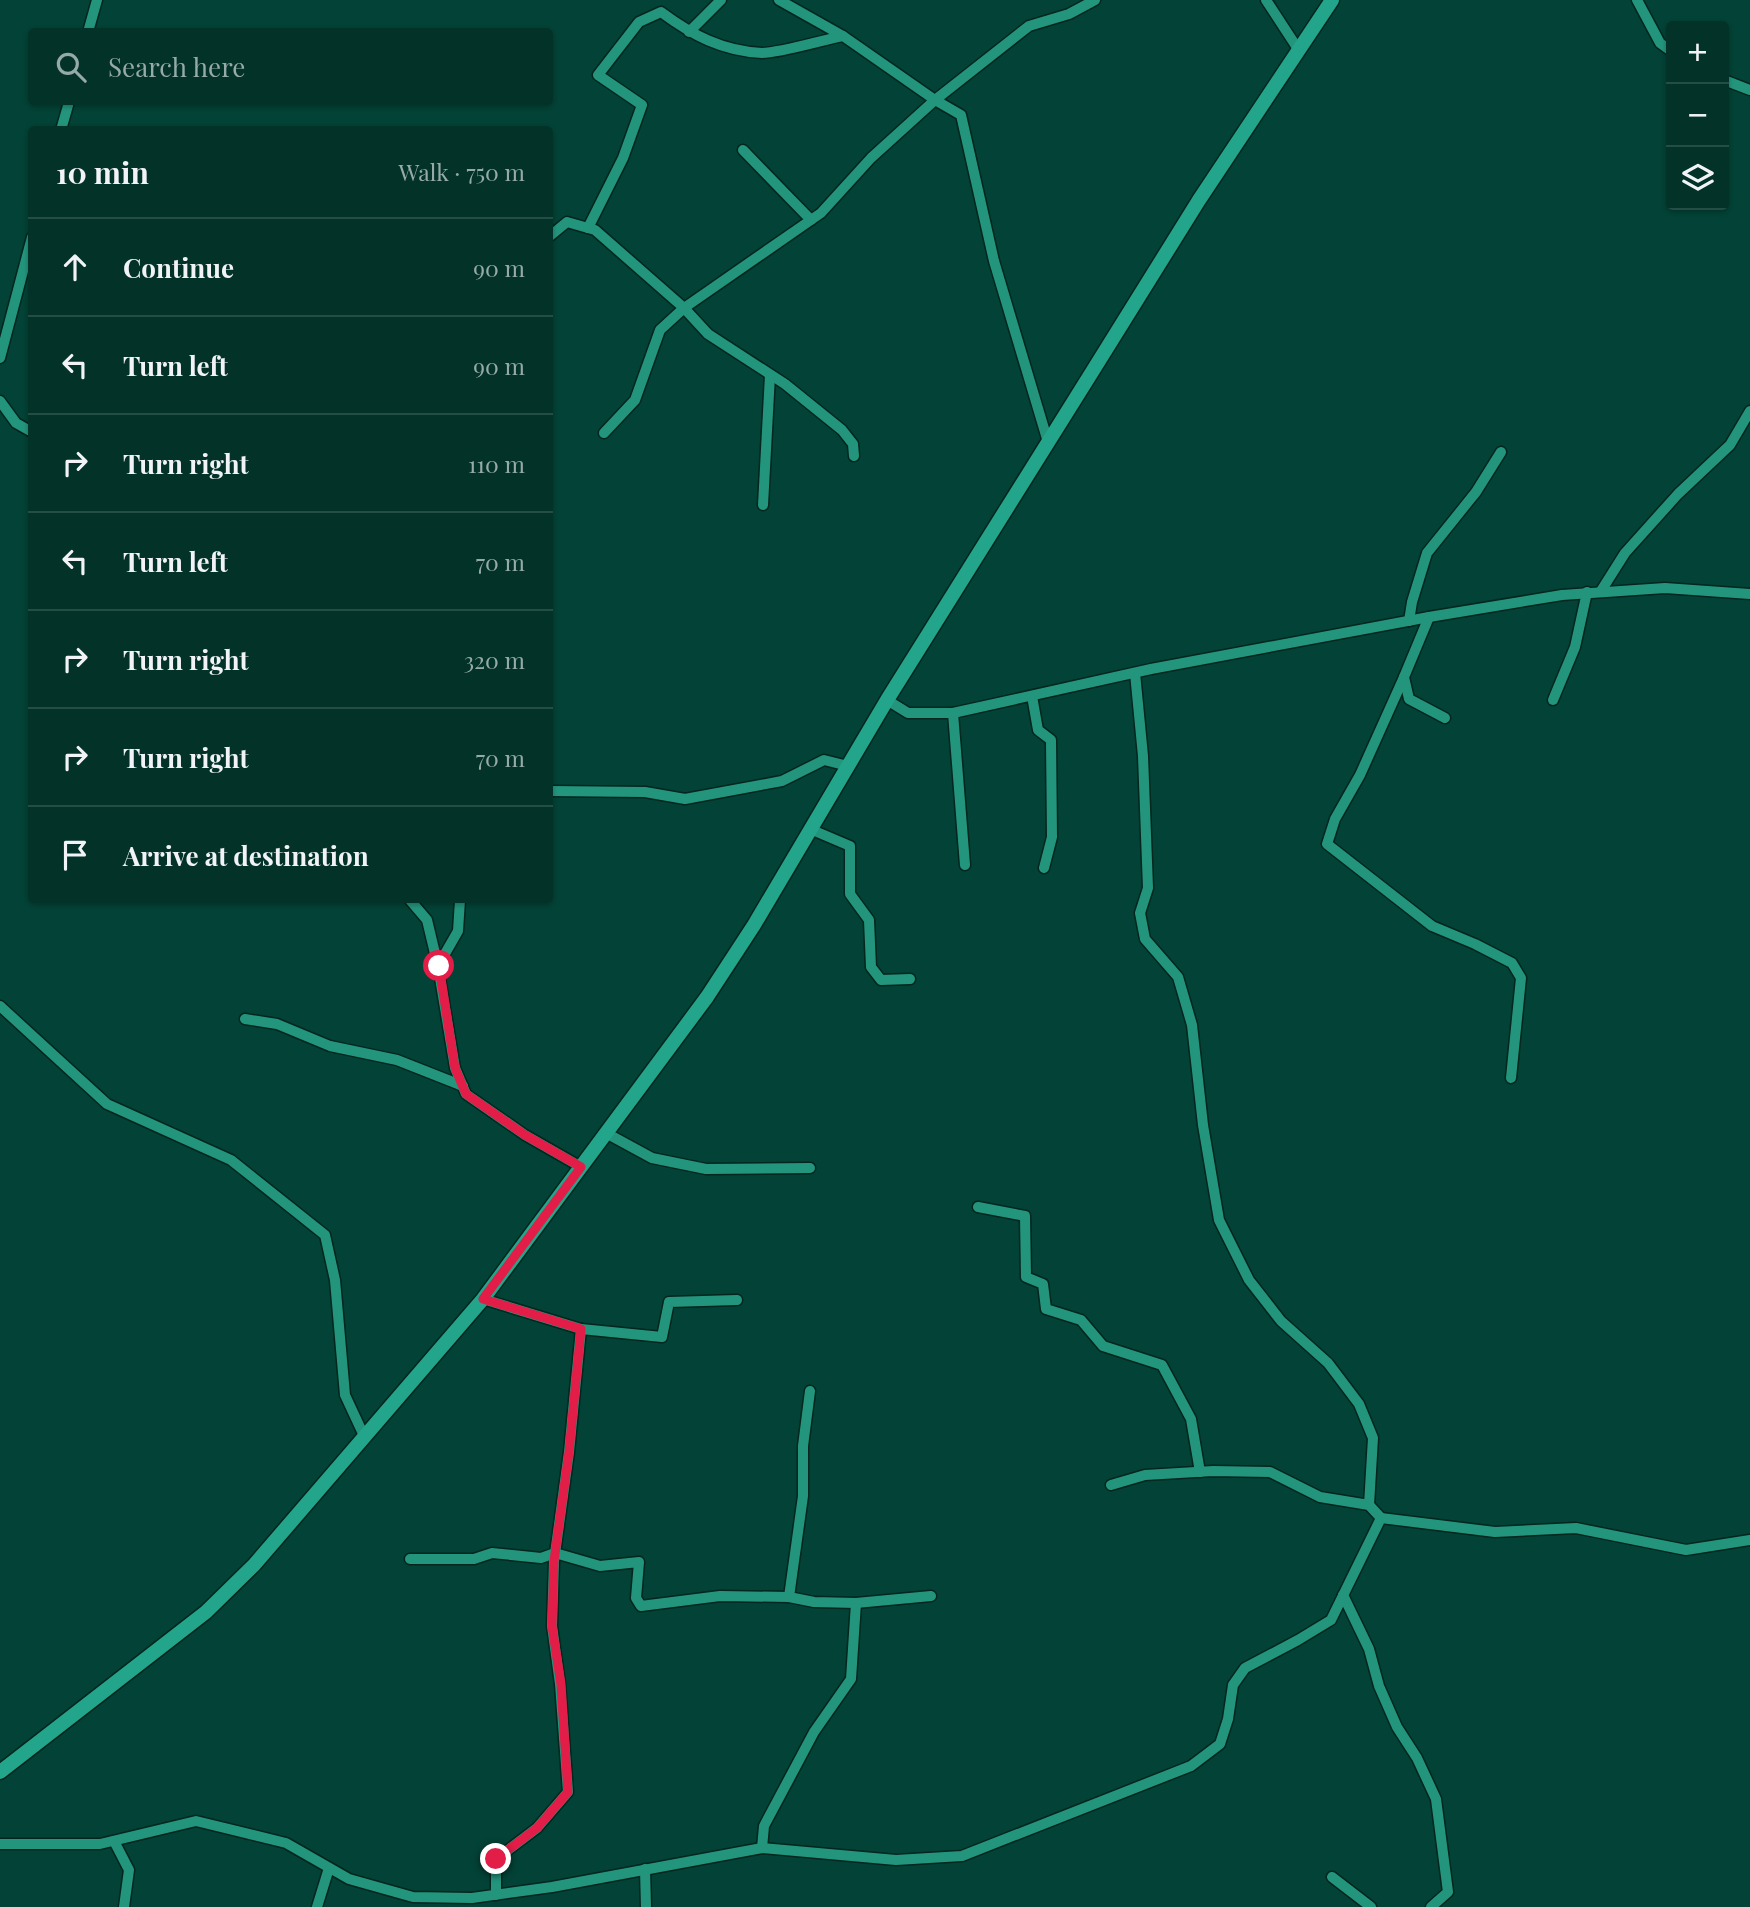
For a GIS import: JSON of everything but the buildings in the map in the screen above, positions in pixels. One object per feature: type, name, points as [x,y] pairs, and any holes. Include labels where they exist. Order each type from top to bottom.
[{"type":"main road","points":[[0,1772],[206,1612],[254,1565],[483,1299],[707,998],[887,700],[1199,200],[1332,0]]},
{"type":"street","points":[[89,28],[97,0]]},
{"type":"street","points":[[689,33],[721,0]]},
{"type":"street","points":[[779,0],[844,36],[935,100],[961,114],[994,261],[1048,442]]},
{"type":"street","points":[[604,433],[635,400],[660,330],[684,308],[821,213],[871,158],[935,100],[1029,26],[1069,14],[1095,0]]},
{"type":"street","points":[[1266,0],[1298,49]]},
{"type":"street","points":[[1637,0],[1660,43],[1666,47]]},
{"type":"street","points":[[588,228],[624,158],[642,105],[598,75],[639,22],[661,12],[689,33],[721,46],[764,53],[844,36]]},
{"type":"street","points":[[1729,82],[1750,90]]},
{"type":"street","points":[[62,126],[68,105]]},
{"type":"street","points":[[743,150],[811,220]]},
{"type":"street","points":[[553,234],[567,222],[594,230],[625,254],[708,334],[770,375],[842,430],[853,444],[854,456]]},
{"type":"street","points":[[0,358],[26,273]]},
{"type":"street","points":[[763,505],[770,375]]},
{"type":"street","points":[[0,401],[16,423],[28,430]]},
{"type":"street","points":[[1601,591],[1625,553],[1678,494],[1730,445],[1750,411]]},
{"type":"street","points":[[1409,621],[1427,553],[1476,492],[1501,452]]},
{"type":"street","points":[[887,700],[908,713],[953,713],[1135,673],[1429,617],[1587,592],[1665,588],[1750,594]]},
{"type":"street","points":[[1553,701],[1575,647],[1587,592]]},
{"type":"street","points":[[1429,617],[1360,775],[1335,819],[1327,844],[1432,926],[1512,963],[1521,978],[1511,1078]]},
{"type":"street","points":[[1135,673],[1143,756],[1148,888],[1140,912],[1145,939],[1178,977],[1192,1025],[1203,1125],[1219,1220],[1249,1280],[1281,1321],[1328,1363],[1359,1404],[1373,1438],[1369,1504]]},
{"type":"street","points":[[1404,677],[1409,699],[1445,718]]},
{"type":"street","points":[[1031,696],[1038,730],[1051,740],[1052,836],[1044,868]]},
{"type":"street","points":[[953,713],[965,865]]},
{"type":"street","points":[[553,791],[645,792],[685,799],[782,781],[824,760],[848,766]]},
{"type":"street","points":[[810,830],[850,846],[850,894],[869,920],[872,967],[881,980],[910,979]]},
{"type":"street","points":[[413,903],[427,920]]},
{"type":"street","points":[[424,903],[439,966],[455,1068],[466,1094],[525,1135],[581,1167]]},
{"type":"street","points":[[439,966],[457,931],[460,903]]},
{"type":"street","points":[[0,1006],[107,1104],[231,1160],[326,1235],[335,1280],[345,1395],[365,1438]]},
{"type":"street","points":[[246,1019],[277,1024],[330,1046],[397,1060],[463,1086]]},
{"type":"street","points":[[606,1133],[652,1158],[706,1169],[810,1168]]},
{"type":"street","points":[[978,1207],[1024,1216],[1026,1277],[1043,1284],[1046,1308],[1081,1320],[1103,1346],[1162,1365],[1191,1419],[1200,1472]]},
{"type":"street","points":[[483,1299],[581,1329],[662,1337],[669,1302],[737,1300]]},
{"type":"street","points":[[496,1895],[496,1859],[537,1828],[568,1792],[561,1684],[552,1626],[555,1553],[569,1452],[581,1329]]},
{"type":"street","points":[[789,1597],[803,1496],[803,1446],[810,1391]]},
{"type":"street","points":[[1111,1485],[1145,1475],[1270,1472],[1320,1497],[1369,1504],[1381,1518],[1495,1532],[1576,1528],[1686,1550],[1750,1540]]},
{"type":"street","points":[[0,1844],[100,1844],[196,1821],[286,1843],[349,1879],[413,1897],[472,1898],[762,1848],[897,1860],[962,1856],[1191,1766],[1220,1744],[1228,1719],[1233,1685],[1245,1668],[1331,1620],[1381,1518]]},
{"type":"street","points":[[410,1559],[474,1559],[492,1553],[541,1558],[555,1553],[600,1566],[639,1562],[636,1598],[641,1606],[720,1596],[789,1597],[814,1602],[856,1603],[931,1596]]},
{"type":"street","points":[[1343,1595],[1369,1650],[1379,1686],[1397,1727],[1417,1758],[1436,1799],[1448,1892],[1430,1907]]},
{"type":"street","points":[[762,1848],[764,1826],[814,1732],[851,1679],[856,1603]]},
{"type":"street","points":[[114,1841],[129,1870],[124,1907]]},
{"type":"street","points":[[317,1907],[329,1868]]},
{"type":"street","points":[[645,1869],[646,1907]]},
{"type":"street","points":[[1332,1877],[1371,1907]]},
{"type":"route","points":[[439,966],[455,1068],[466,1094],[525,1135],[581,1167],[483,1299],[581,1329],[569,1452],[554,1561],[552,1626],[561,1684],[568,1792],[537,1828],[496,1859]]}]
